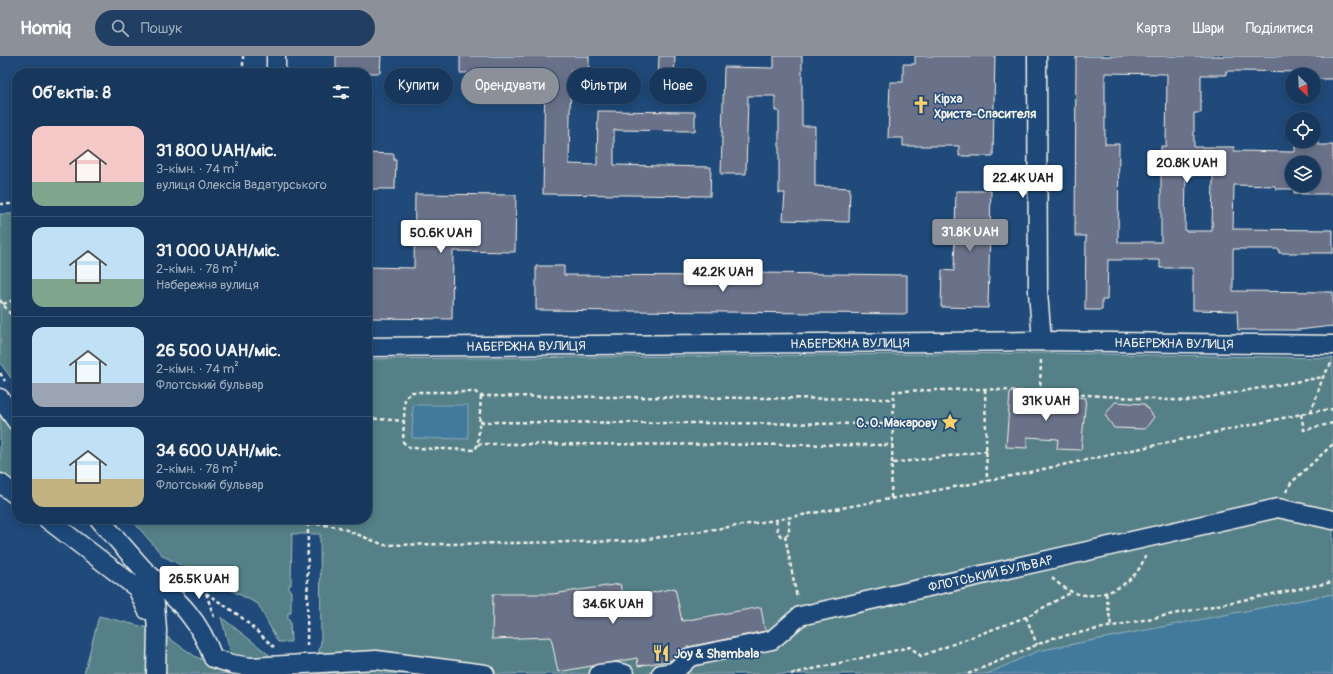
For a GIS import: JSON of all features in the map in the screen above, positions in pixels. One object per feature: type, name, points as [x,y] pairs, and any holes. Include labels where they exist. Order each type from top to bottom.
[{"type":"street","points":[[276,56],[276,68]]},
{"type":"street","points":[[1037,56],[1038,292],[1042,341]]},
{"type":"street","name":"НАБЕРЕЖНА ВУЛИЦЯ","points":[[372,347],[1042,341],[1333,353]]},
{"type":"street","points":[[0,398],[12,415]]},
{"type":"street","points":[[0,482],[12,492]]},
{"type":"street","name":"ФЛОТСЬКИЙ БУЛЬВАР","points":[[661,674],[674,672],[690,657],[772,640],[800,616],[1040,561],[1278,508],[1333,520]]},
{"type":"street","points":[[54,524],[137,588],[157,630]]},
{"type":"street","points":[[103,524],[144,570],[187,609],[207,640],[213,658],[232,664],[250,667],[376,660],[485,674]]},
{"type":"street","points":[[144,570],[155,604],[157,630],[156,674]]},
{"type":"street","points":[[599,674],[616,672],[625,674]]},
{"type":"path","points":[[243,68],[244,56]]},
{"type":"path","points":[[0,204],[12,204]]},
{"type":"path","points":[[0,300],[12,316]]},
{"type":"path","points":[[3,304],[12,301]]},
{"type":"path","points":[[1040,392],[1042,341]]},
{"type":"path","points":[[1311,412],[1322,377],[1333,353]]},
{"type":"path","points":[[891,498],[894,392],[985,389],[1187,401],[1322,377]]},
{"type":"path","points":[[985,389],[987,481]]},
{"type":"path","points":[[482,396],[478,444],[475,450],[410,448],[403,442],[405,397],[412,392],[475,392],[482,396],[894,399]]},
{"type":"path","points":[[318,524],[338,526],[384,545],[635,541],[789,518],[987,481],[1311,412],[1333,409]]},
{"type":"path","points":[[1302,414],[1304,430],[1333,423]]},
{"type":"path","points":[[372,418],[404,421]]},
{"type":"path","points":[[480,422],[893,424]]},
{"type":"path","points":[[478,444],[893,445]]},
{"type":"path","points":[[1291,483],[1333,444]]},
{"type":"path","points":[[893,463],[987,451]]},
{"type":"path","points":[[785,536],[789,534],[790,530],[789,518]]},
{"type":"path","points":[[776,520],[778,533],[781,536],[785,536]]},
{"type":"path","points":[[307,643],[308,524]]},
{"type":"path","points":[[785,536],[800,616]]},
{"type":"path","points":[[1040,561],[1052,579],[1072,592],[1086,595],[1106,594],[1135,575],[1144,561],[1152,536]]},
{"type":"path","points":[[968,674],[1053,638],[1333,582]]},
{"type":"path","points":[[791,674],[910,647],[920,656],[1026,617],[1072,592]]},
{"type":"path","points":[[206,593],[240,616],[278,652]]},
{"type":"path","points":[[1106,594],[1111,626]]},
{"type":"path","points":[[1026,617],[1038,645]]},
{"type":"green space","points":[[0,214],[12,214],[12,379],[0,363]]},
{"type":"green space","points":[[1048,353],[1333,358],[1333,594],[1038,651],[987,674],[84,674],[99,616],[157,630],[196,657],[236,672],[315,667],[321,642],[320,534],[292,534],[291,585],[289,585],[289,590],[291,591],[291,613],[288,613],[288,620],[290,620],[291,642],[278,642],[258,604],[163,556],[135,524],[372,524],[372,359]]},
{"type":"green space","points":[[0,416],[12,432],[12,481],[0,472]]},
{"type":"green space","points":[[221,617],[272,657],[232,657]]},
{"type":"water","points":[[413,405],[468,405],[468,439],[412,438]]},
{"type":"water","points":[[1333,594],[1333,674],[987,674],[1038,651]]},
{"type":"building","points":[[336,56],[381,56],[380,73],[372,73],[372,68],[336,68]]},
{"type":"building","points":[[460,56],[589,56],[589,68],[567,68],[567,104],[570,104],[569,164],[597,165],[598,111],[695,112],[695,131],[614,130],[614,165],[711,167],[710,196],[543,194],[544,104],[559,104],[559,68],[461,68],[460,73]]},
{"type":"building","points":[[659,56],[675,56],[675,68],[659,68]]},
{"type":"building","points":[[774,56],[802,56],[802,126],[815,126],[815,186],[850,188],[849,222],[783,220],[785,193],[779,193],[779,111],[775,111],[775,96],[748,96],[746,174],[721,174],[724,67],[774,68]]},
{"type":"building","points":[[915,56],[995,56],[993,156],[959,156],[959,146],[903,146],[903,138],[888,138],[890,82],[903,82],[903,64],[915,64]]},
{"type":"building","points":[[1076,56],[1333,56],[1333,79],[1321,79],[1321,68],[1285,68],[1285,72],[1226,71],[1226,75],[1201,75],[1201,113],[1194,113],[1194,147],[1234,147],[1234,151],[1295,152],[1295,148],[1321,148],[1321,145],[1333,145],[1333,194],[1294,194],[1294,192],[1321,192],[1321,156],[1285,156],[1285,189],[1276,189],[1275,186],[1234,185],[1233,229],[1333,230],[1333,253],[1279,253],[1279,249],[1233,249],[1233,291],[1333,292],[1333,326],[1298,330],[1238,330],[1237,311],[1193,310],[1193,268],[1160,268],[1160,260],[1108,260],[1107,300],[1102,300],[1102,310],[1085,310],[1086,236],[1075,236]],"holes":[[[1105,73],[1167,74],[1166,146],[1161,146],[1161,242],[1118,242],[1119,144],[1105,144]],[[1186,175],[1213,175],[1212,231],[1185,231]]]},
{"type":"building","points":[[372,153],[394,154],[394,160],[396,160],[395,189],[372,189]]},
{"type":"building","points":[[956,191],[991,191],[988,308],[941,307],[942,270],[954,271]]},
{"type":"building","points":[[415,194],[516,195],[515,252],[453,251],[452,319],[372,318],[372,267],[414,268]]},
{"type":"building","points":[[536,266],[564,266],[564,275],[724,276],[724,270],[763,270],[762,273],[907,275],[907,314],[536,310]]},
{"type":"building","points":[[1010,392],[1030,394],[1029,409],[1061,411],[1062,396],[1086,398],[1081,450],[1057,449],[1058,439],[1027,437],[1027,448],[1006,447]]},
{"type":"building","points":[[1115,402],[1144,404],[1154,417],[1145,429],[1114,428],[1105,415]]},
{"type":"building","points":[[620,584],[623,599],[675,588],[682,621],[761,607],[765,631],[688,647],[679,651],[672,660],[638,666],[637,658],[558,672],[551,637],[492,639],[493,594],[553,594]]},
{"type":"place","name":"Кірха Христа-Спасителя","points":[[921,105]]},
{"type":"place","name":"С. О. Макарову","points":[[950,422]]},
{"type":"place","name":"Joy & Shambala","points":[[661,653]]}]
